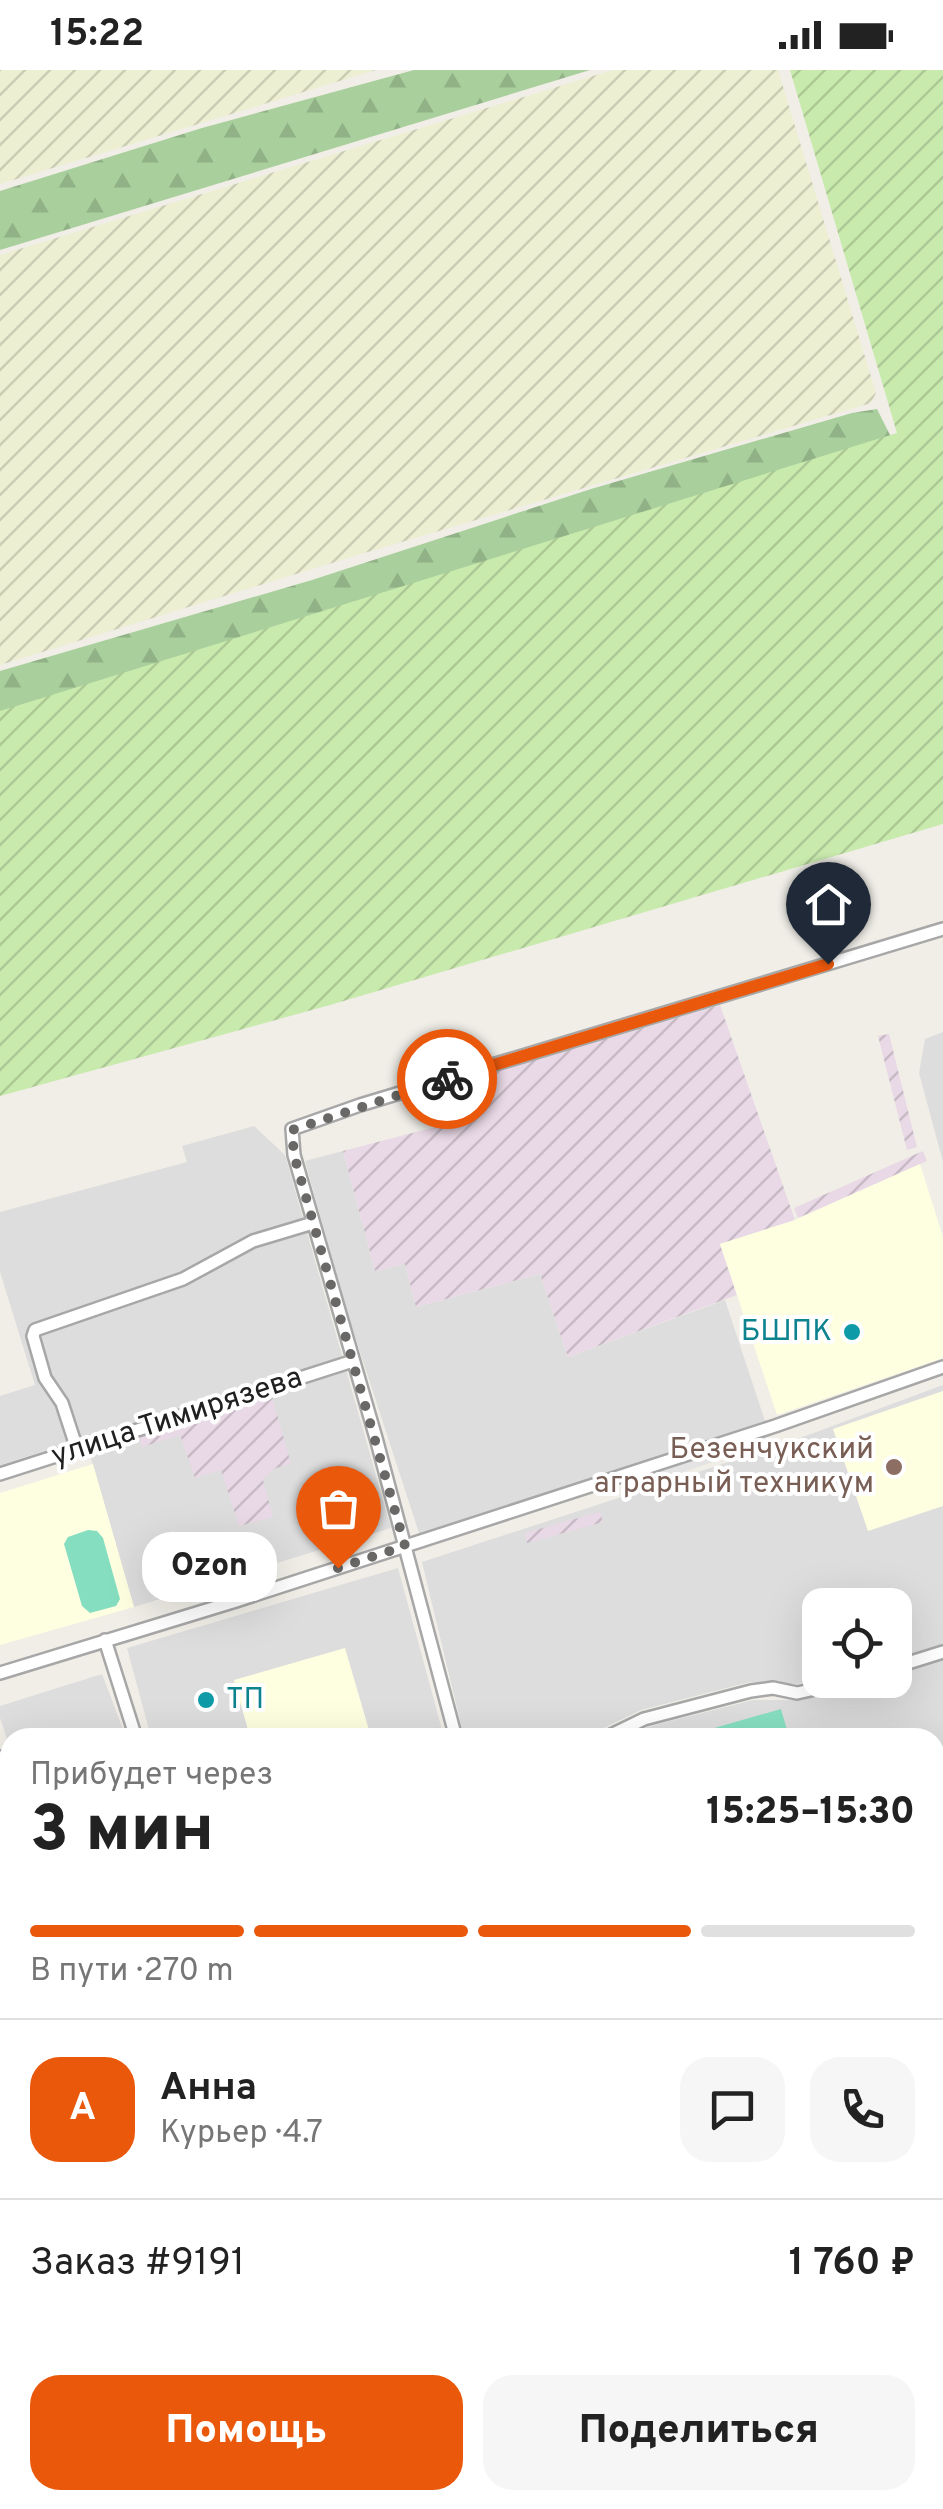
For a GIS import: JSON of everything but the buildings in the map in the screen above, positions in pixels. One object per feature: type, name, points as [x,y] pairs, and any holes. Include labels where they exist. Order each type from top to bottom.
[{"type":"street","points":[[453,1728],[294,1155],[292,1130],[360,1105],[943,929]]},
{"type":"street","points":[[77,1450],[62,1403],[45,1378],[32,1336],[34,1330],[183,1279],[252,1241],[313,1223]]},
{"type":"street","name":"улица Тимирязева","points":[[0,1474],[353,1361]]},
{"type":"street","points":[[0,1673],[774,1426],[943,1366]]},
{"type":"street","points":[[105,1640],[133,1728]]},
{"type":"street","points":[[912,1662],[943,1652]]},
{"type":"street","points":[[626,1728],[644,1719],[751,1691],[773,1688],[802,1692]]},
{"type":"shaded area","points":[[0,70],[376,70],[0,184]]},
{"type":"shaded area","points":[[613,70],[778,70],[876,393],[871,403],[0,665],[0,255]]},
{"type":"shaded area","points":[[720,1005],[795,1220],[720,1244],[737,1295],[568,1357],[540,1274],[416,1307],[405,1264],[375,1271],[343,1151],[447,1124],[438,1089]]},
{"type":"shaded area","points":[[943,1032],[943,1162],[919,1073],[925,1039]]},
{"type":"shaded area","points":[[889,1034],[917,1147],[907,1150],[878,1036]]},
{"type":"shaded area","points":[[254,1126],[285,1155],[391,1528],[134,1607],[85,1438],[0,1465],[0,1396],[35,1385],[0,1272],[0,1212],[187,1162],[182,1146]]},
{"type":"shaded area","points":[[343,1151],[375,1271],[405,1264],[416,1307],[540,1274],[568,1357],[725,1300],[765,1421],[420,1536],[348,1315],[305,1161]]},
{"type":"shaded area","points":[[923,1151],[927,1161],[798,1218],[794,1208]]},
{"type":"shaded area","points":[[920,1164],[943,1237],[943,1358],[777,1415],[720,1244],[795,1220]]},
{"type":"shaded area","points":[[943,1385],[943,1645],[912,1654],[912,1588],[802,1588],[802,1683],[750,1682],[641,1710],[604,1728],[462,1728],[422,1562],[784,1444]]},
{"type":"shaded area","name":"Безенчукский аграрный техникум","points":[[943,1391],[943,1506],[868,1531],[833,1429]]},
{"type":"shaded area","points":[[271,1393],[291,1464],[273,1469],[263,1480],[273,1517],[239,1526],[221,1470],[195,1478],[180,1435],[142,1447],[139,1437],[171,1427],[170,1423]]},
{"type":"shaded area","points":[[750,1442],[752,1449],[662,1479],[659,1472]]},
{"type":"shaded area","points":[[93,1464],[134,1607],[0,1645],[0,1493]]},
{"type":"shaded area","points":[[600,1512],[603,1522],[527,1543],[525,1533]]},
{"type":"shaded area","points":[[398,1568],[442,1728],[149,1728],[127,1648]]},
{"type":"shaded area","points":[[345,1648],[368,1728],[247,1728],[234,1680]]},
{"type":"shaded area","points":[[943,1657],[943,1728],[645,1728],[753,1700],[912,1698],[912,1666]]},
{"type":"shaded area","points":[[102,1674],[123,1728],[3,1728],[0,1706]]},
{"type":"green space","points":[[414,70],[590,70],[0,250],[0,191],[202,128]]},
{"type":"green space","points":[[790,70],[943,70],[943,824],[330,1005],[0,1096],[0,711],[897,433]]},
{"type":"green space","points":[[877,409],[891,437],[0,734],[0,671],[312,580],[591,489]]},
{"type":"green space","points":[[97,1531],[103,1538],[120,1599],[116,1606],[90,1613],[82,1606],[64,1544],[68,1537]]},
{"type":"green space","points":[[781,1709],[786,1728],[714,1728]]},
{"type":"way so far","points":[[338,1568],[405,1546],[294,1155],[292,1130],[447,1079]]},
{"type":"place","name":"БШПК","points":[[852,1332]]},
{"type":"place","name":"Безенчукский аграрный техникум","points":[[894,1467]]},
{"type":"place","name":"Ozon","points":[[338,1568]]},
{"type":"place","name":"ТП","points":[[206,1700]]},
{"type":"route","points":[[447,1079],[828,964]]}]
